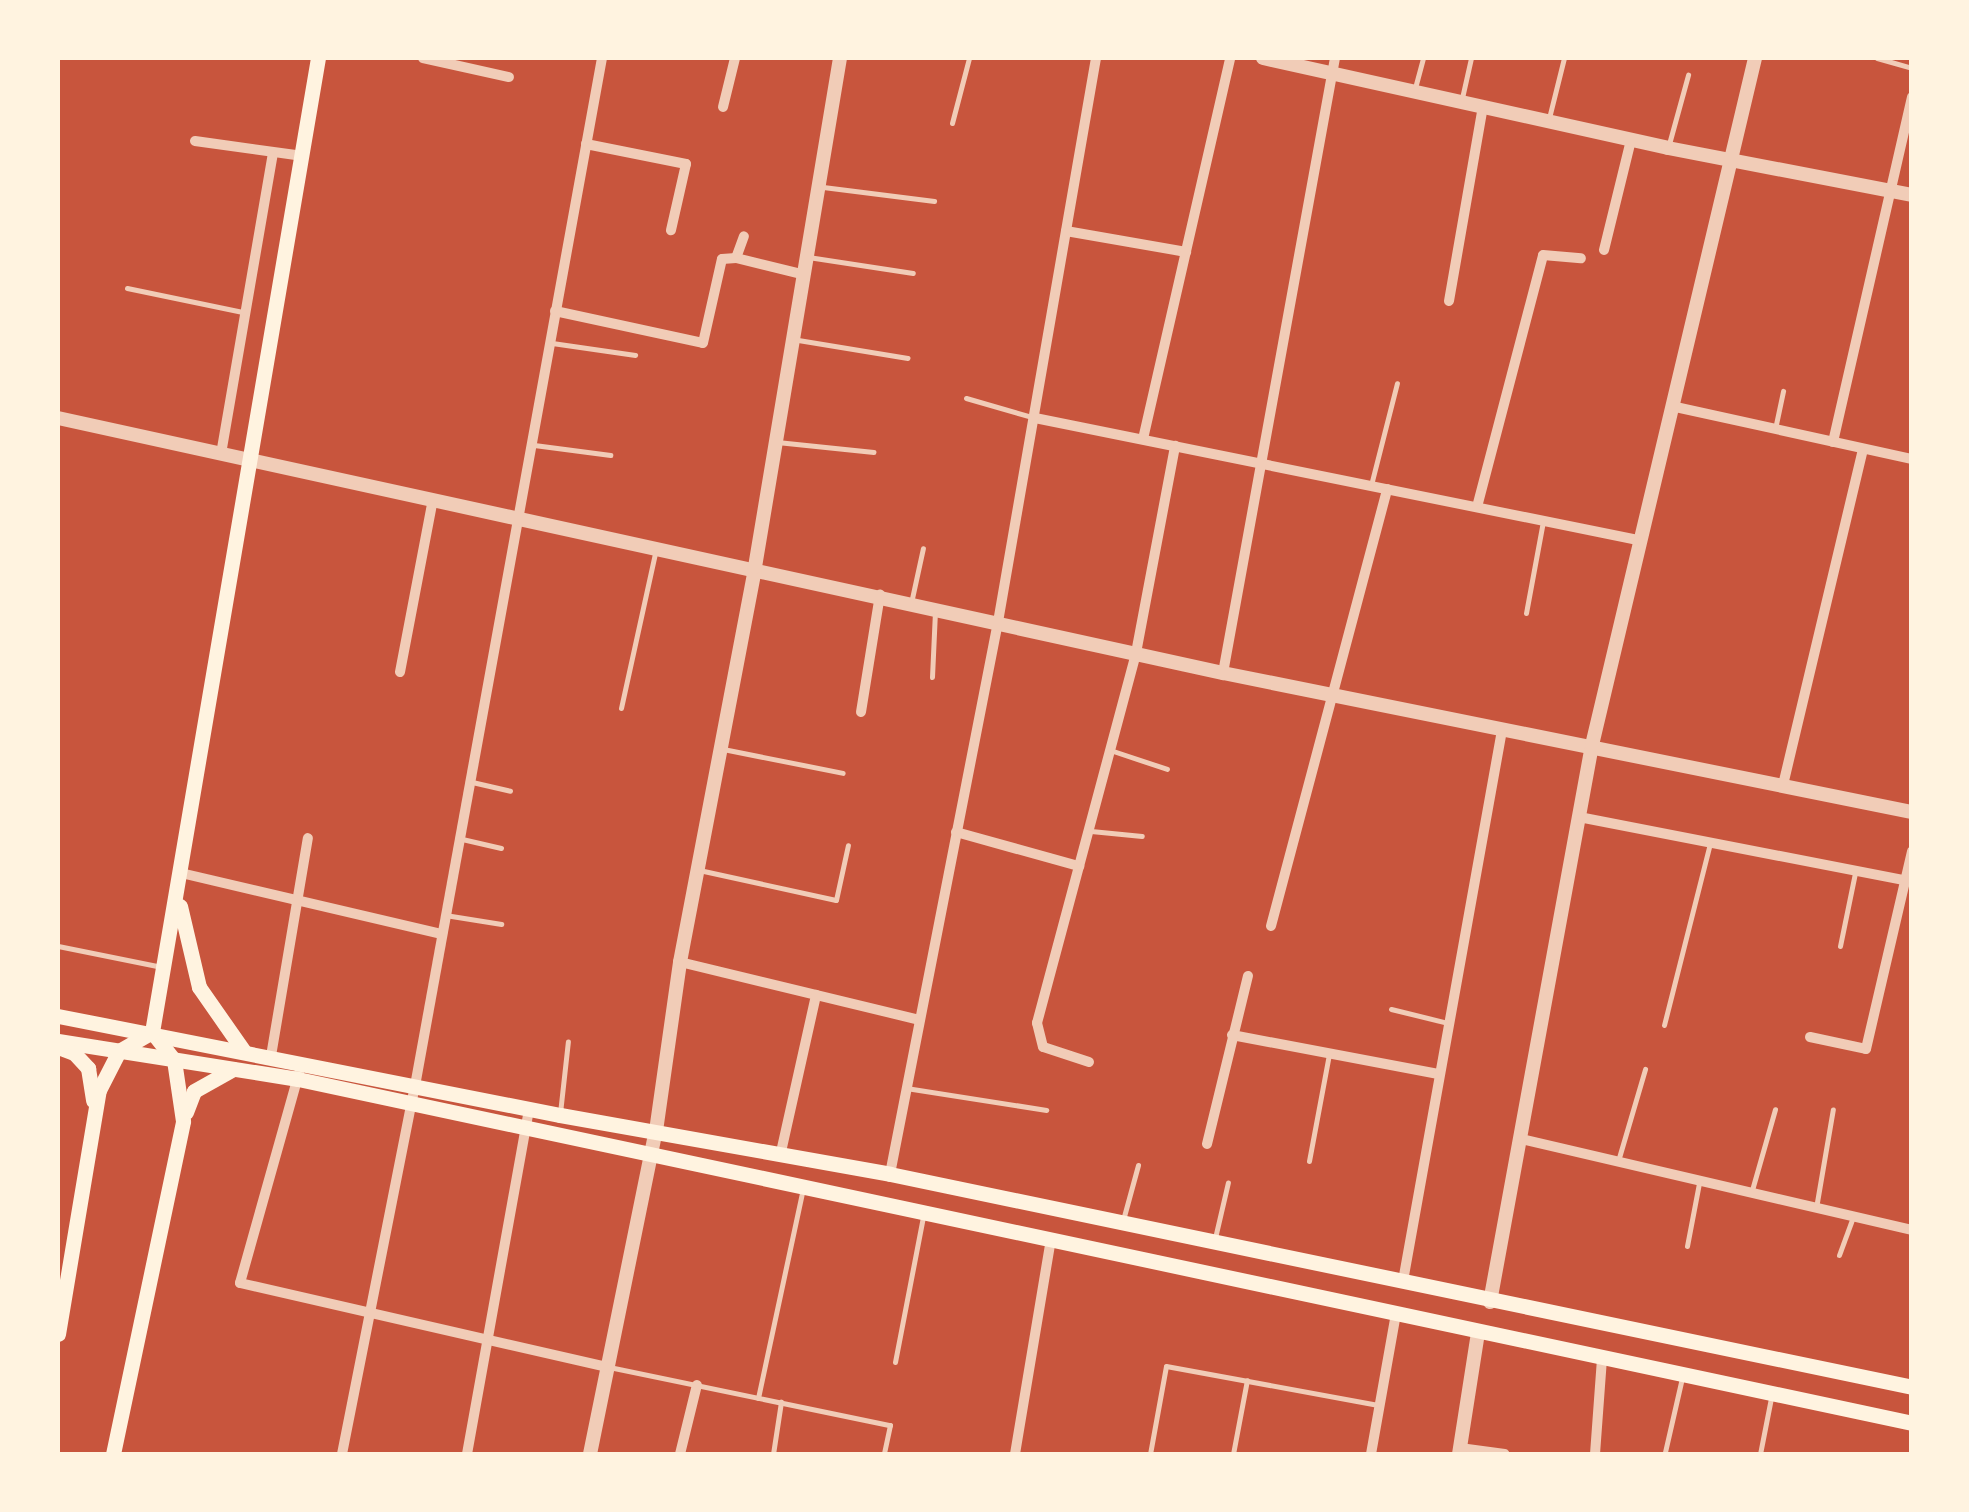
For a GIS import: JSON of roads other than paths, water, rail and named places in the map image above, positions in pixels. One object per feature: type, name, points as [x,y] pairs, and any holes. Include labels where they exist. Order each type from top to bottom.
[{"type":"main road","points":[[58,1334],[63,1274],[99,1090],[119,1051],[152,1032],[162,988],[303,156],[314,58]]},
{"type":"main road","points":[[178,892],[200,986],[243,1050]]},
{"type":"main road","points":[[58,1016],[271,1056],[300,1071],[411,1104],[1912,1423]]},
{"type":"main road","points":[[152,1032],[174,1060],[182,1092],[183,1120]]},
{"type":"main road","points":[[58,1044],[236,1068],[300,1071],[415,1086],[781,1152],[1912,1387]]},
{"type":"main road","points":[[58,1044],[88,1068],[94,1116]]},
{"type":"main road","points":[[113,1454],[183,1120],[194,1092],[216,1075],[236,1068]]},
{"type":"main road","points":[[1835,1409],[1842,1374]]},
{"type":"street","points":[[422,58],[509,77]]},
{"type":"street","points":[[342,1454],[415,1086],[602,58]]},
{"type":"street","points":[[723,108],[735,58]]},
{"type":"street","points":[[590,1454],[656,1131],[680,962],[755,568],[840,58]]},
{"type":"street","points":[[890,1174],[998,622],[1096,58]]},
{"type":"street","points":[[1144,440],[1230,58]]},
{"type":"street","points":[[1263,58],[1668,148],[1912,195]]},
{"type":"street","points":[[1222,673],[1336,58]]},
{"type":"street","points":[[1490,1302],[1592,745],[1755,58]]},
{"type":"street","points":[[1833,442],[1912,97]]},
{"type":"street","points":[[1449,301],[1483,106]]},
{"type":"street","points":[[1604,250],[1631,140]]},
{"type":"street","points":[[195,141],[303,156]]},
{"type":"street","points":[[586,144],[686,164],[671,230]]},
{"type":"street","points":[[220,454],[274,153]]},
{"type":"street","points":[[1066,231],[1186,252]]},
{"type":"street","points":[[736,258],[744,236]]},
{"type":"street","points":[[1477,507],[1543,254],[1581,258]]},
{"type":"street","points":[[556,311],[703,344],[722,259],[736,258],[805,275]]},
{"type":"street","points":[[1671,406],[1912,460]]},
{"type":"street","points":[[58,418],[1222,673],[1912,812]]},
{"type":"street","points":[[1035,418],[1638,540]]},
{"type":"street","points":[[1089,1062],[1043,1047],[1037,1023],[1136,653],[1175,446]]},
{"type":"street","points":[[1783,785],[1862,448]]},
{"type":"street","points":[[1271,926],[1387,489]]},
{"type":"street","points":[[400,672],[433,499]]},
{"type":"street","points":[[861,712],[880,596]]},
{"type":"street","points":[[1403,1281],[1502,730]]},
{"type":"street","points":[[1579,817],[1909,882]]},
{"type":"street","points":[[956,832],[1079,866]]},
{"type":"street","points":[[271,1056],[308,838]]},
{"type":"street","points":[[1810,1037],[1866,1050],[1909,882],[1912,852]]},
{"type":"street","points":[[181,874],[441,934]]},
{"type":"street","points":[[680,962],[920,1020]]},
{"type":"street","points":[[1207,1144],[1248,976]]},
{"type":"street","points":[[781,1152],[816,995]]},
{"type":"street","points":[[1232,1036],[1438,1074]]},
{"type":"street","points":[[300,1071],[240,1284],[606,1367]]},
{"type":"street","points":[[467,1454],[529,1109]]},
{"type":"street","points":[[1521,1139],[1912,1230]]},
{"type":"street","points":[[1015,1454],[1052,1240]]},
{"type":"street","points":[[1371,1454],[1396,1314]]},
{"type":"street","points":[[1478,1333],[1460,1451],[1505,1454]]},
{"type":"street","points":[[1595,1454],[1602,1358]]},
{"type":"street","points":[[680,1454],[697,1385]]},
{"type":"lane","points":[[952,123],[969,58]]},
{"type":"lane","points":[[1415,91],[1423,58]]},
{"type":"lane","points":[[1461,101],[1471,58]]},
{"type":"lane","points":[[1548,121],[1564,58]]},
{"type":"lane","points":[[1878,58],[1912,68]]},
{"type":"lane","points":[[1668,148],[1688,75]]},
{"type":"lane","points":[[820,187],[934,200]]},
{"type":"lane","points":[[808,258],[914,273]]},
{"type":"lane","points":[[128,288],[246,312]]},
{"type":"lane","points":[[794,340],[908,358]]},
{"type":"lane","points":[[550,342],[635,355]]},
{"type":"lane","points":[[1371,485],[1398,383]]},
{"type":"lane","points":[[1775,429],[1783,391]]},
{"type":"lane","points":[[966,398],[1035,418]]},
{"type":"lane","points":[[776,442],[874,452]]},
{"type":"lane","points":[[530,444],[610,455]]},
{"type":"lane","points":[[1526,614],[1543,521]]},
{"type":"lane","points":[[621,708],[656,546]]},
{"type":"lane","points":[[911,602],[923,548]]},
{"type":"lane","points":[[932,676],[935,608]]},
{"type":"lane","points":[[721,749],[843,773]]},
{"type":"lane","points":[[1110,750],[1168,769]]},
{"type":"lane","points":[[469,781],[510,791]]},
{"type":"lane","points":[[1088,830],[1142,836]]},
{"type":"lane","points":[[459,839],[501,848]]},
{"type":"lane","points":[[1664,1024],[1710,843]]},
{"type":"lane","points":[[698,870],[836,900],[848,845]]},
{"type":"lane","points":[[1840,946],[1855,872]]},
{"type":"lane","points":[[445,915],[501,924]]},
{"type":"lane","points":[[58,946],[165,967]]},
{"type":"lane","points":[[1391,1009],[1448,1023]]},
{"type":"lane","points":[[560,1115],[568,1041]]},
{"type":"lane","points":[[1309,1161],[1328,1054]]},
{"type":"lane","points":[[1618,1161],[1644,1069]]},
{"type":"lane","points":[[906,1088],[1046,1110]]},
{"type":"lane","points":[[1816,1208],[1833,1108]]},
{"type":"lane","points":[[1752,1193],[1775,1109]]},
{"type":"lane","points":[[1122,1224],[1138,1164]]},
{"type":"lane","points":[[1687,1246],[1699,1180]]},
{"type":"lane","points":[[1214,1241],[1228,1182]]},
{"type":"lane","points":[[758,1398],[802,1189]]},
{"type":"lane","points":[[895,1362],[924,1214]]},
{"type":"lane","points":[[1839,1255],[1853,1217]]},
{"type":"lane","points":[[1150,1454],[1166,1366],[1380,1405]]},
{"type":"lane","points":[[606,1367],[890,1425],[884,1454]]},
{"type":"lane","points":[[1665,1452],[1683,1375]]},
{"type":"lane","points":[[1233,1454],[1247,1380]]},
{"type":"lane","points":[[1760,1454],[1772,1396]]},
{"type":"lane","points":[[773,1454],[781,1402]]}]
